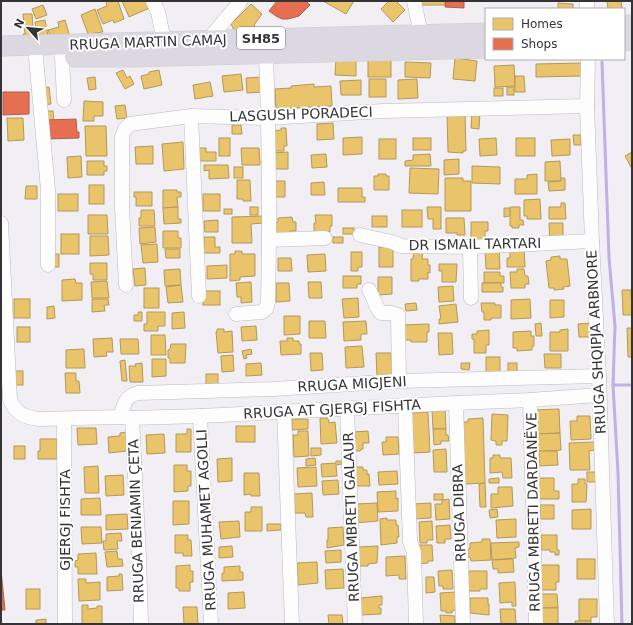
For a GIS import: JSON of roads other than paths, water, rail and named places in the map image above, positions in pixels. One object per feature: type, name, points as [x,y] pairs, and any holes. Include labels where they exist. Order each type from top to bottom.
[{"type":"highway","name":"RRUGA MARTIN CAMAJ","points":[[1,46],[485,33]]},
{"type":"highway","name":"RRUGA MARTIN CAMAJ","points":[[1,59],[485,48]]},
{"type":"street","points":[[153,1],[158,12],[164,41]]},
{"type":"street","points":[[208,40],[241,1]]},
{"type":"street","points":[[414,1],[421,34]]},
{"type":"street","points":[[236,314],[262,312],[266,309],[269,240],[266,54]]},
{"type":"street","points":[[62,57],[64,100]]},
{"type":"street","points":[[36,58],[48,190],[48,265]]},
{"type":"street","name":"RRUGA SHQIPJA ARBNORE","points":[[588,60],[587,106],[599,376],[607,624]]},
{"type":"street","name":"LASGUSH PORADECI","points":[[126,285],[122,199],[122,137],[125,128],[130,124],[191,116],[268,118],[383,111],[587,106]]},
{"type":"street","points":[[191,116],[199,296]]},
{"type":"street","name":"RRUGA AT GJERGJ FISHTA","points":[[1,223],[4,335],[10,400],[15,410],[26,418],[39,420],[200,416],[530,400],[599,395]]},
{"type":"street","name":"DR ISMAIL TARTARI","points":[[360,236],[392,242],[401,246],[470,247],[592,241]]},
{"type":"street","points":[[269,240],[325,238]]},
{"type":"street","points":[[470,247],[471,298]]},
{"type":"street","points":[[369,290],[374,297],[377,309],[381,313],[391,313],[398,316],[399,381]]},
{"type":"street","name":"RRUGA MIGJENI","points":[[126,417],[125,403],[131,395],[138,393],[274,388],[399,381],[599,376]]},
{"type":"street","name":"RRUGA MBRETI DARDANËVE","points":[[530,400],[536,624]]},
{"type":"street","name":"RRUGA DIBRA","points":[[456,403],[463,624]]},
{"type":"street","points":[[405,406],[410,540],[414,553],[416,624]]},
{"type":"street","name":"RRUGA MBRETI GALAUR","points":[[347,409],[355,624]]},
{"type":"street","points":[[284,411],[292,624]]},
{"type":"street","name":"RRUGA MUHAMET AGOLLI","points":[[200,416],[211,624]]},
{"type":"street","name":"RRUGA BENIAMIN ÇETA","points":[[126,417],[139,557],[140,624]]},
{"type":"street","name":"GJERGJ FISHTA","points":[[64,419],[65,622]]},
{"type":"waterway","points":[[602,62],[609,258],[615,326],[613,385],[618,473],[622,624]]},
{"type":"waterway","points":[[613,385],[632,385]]}]
